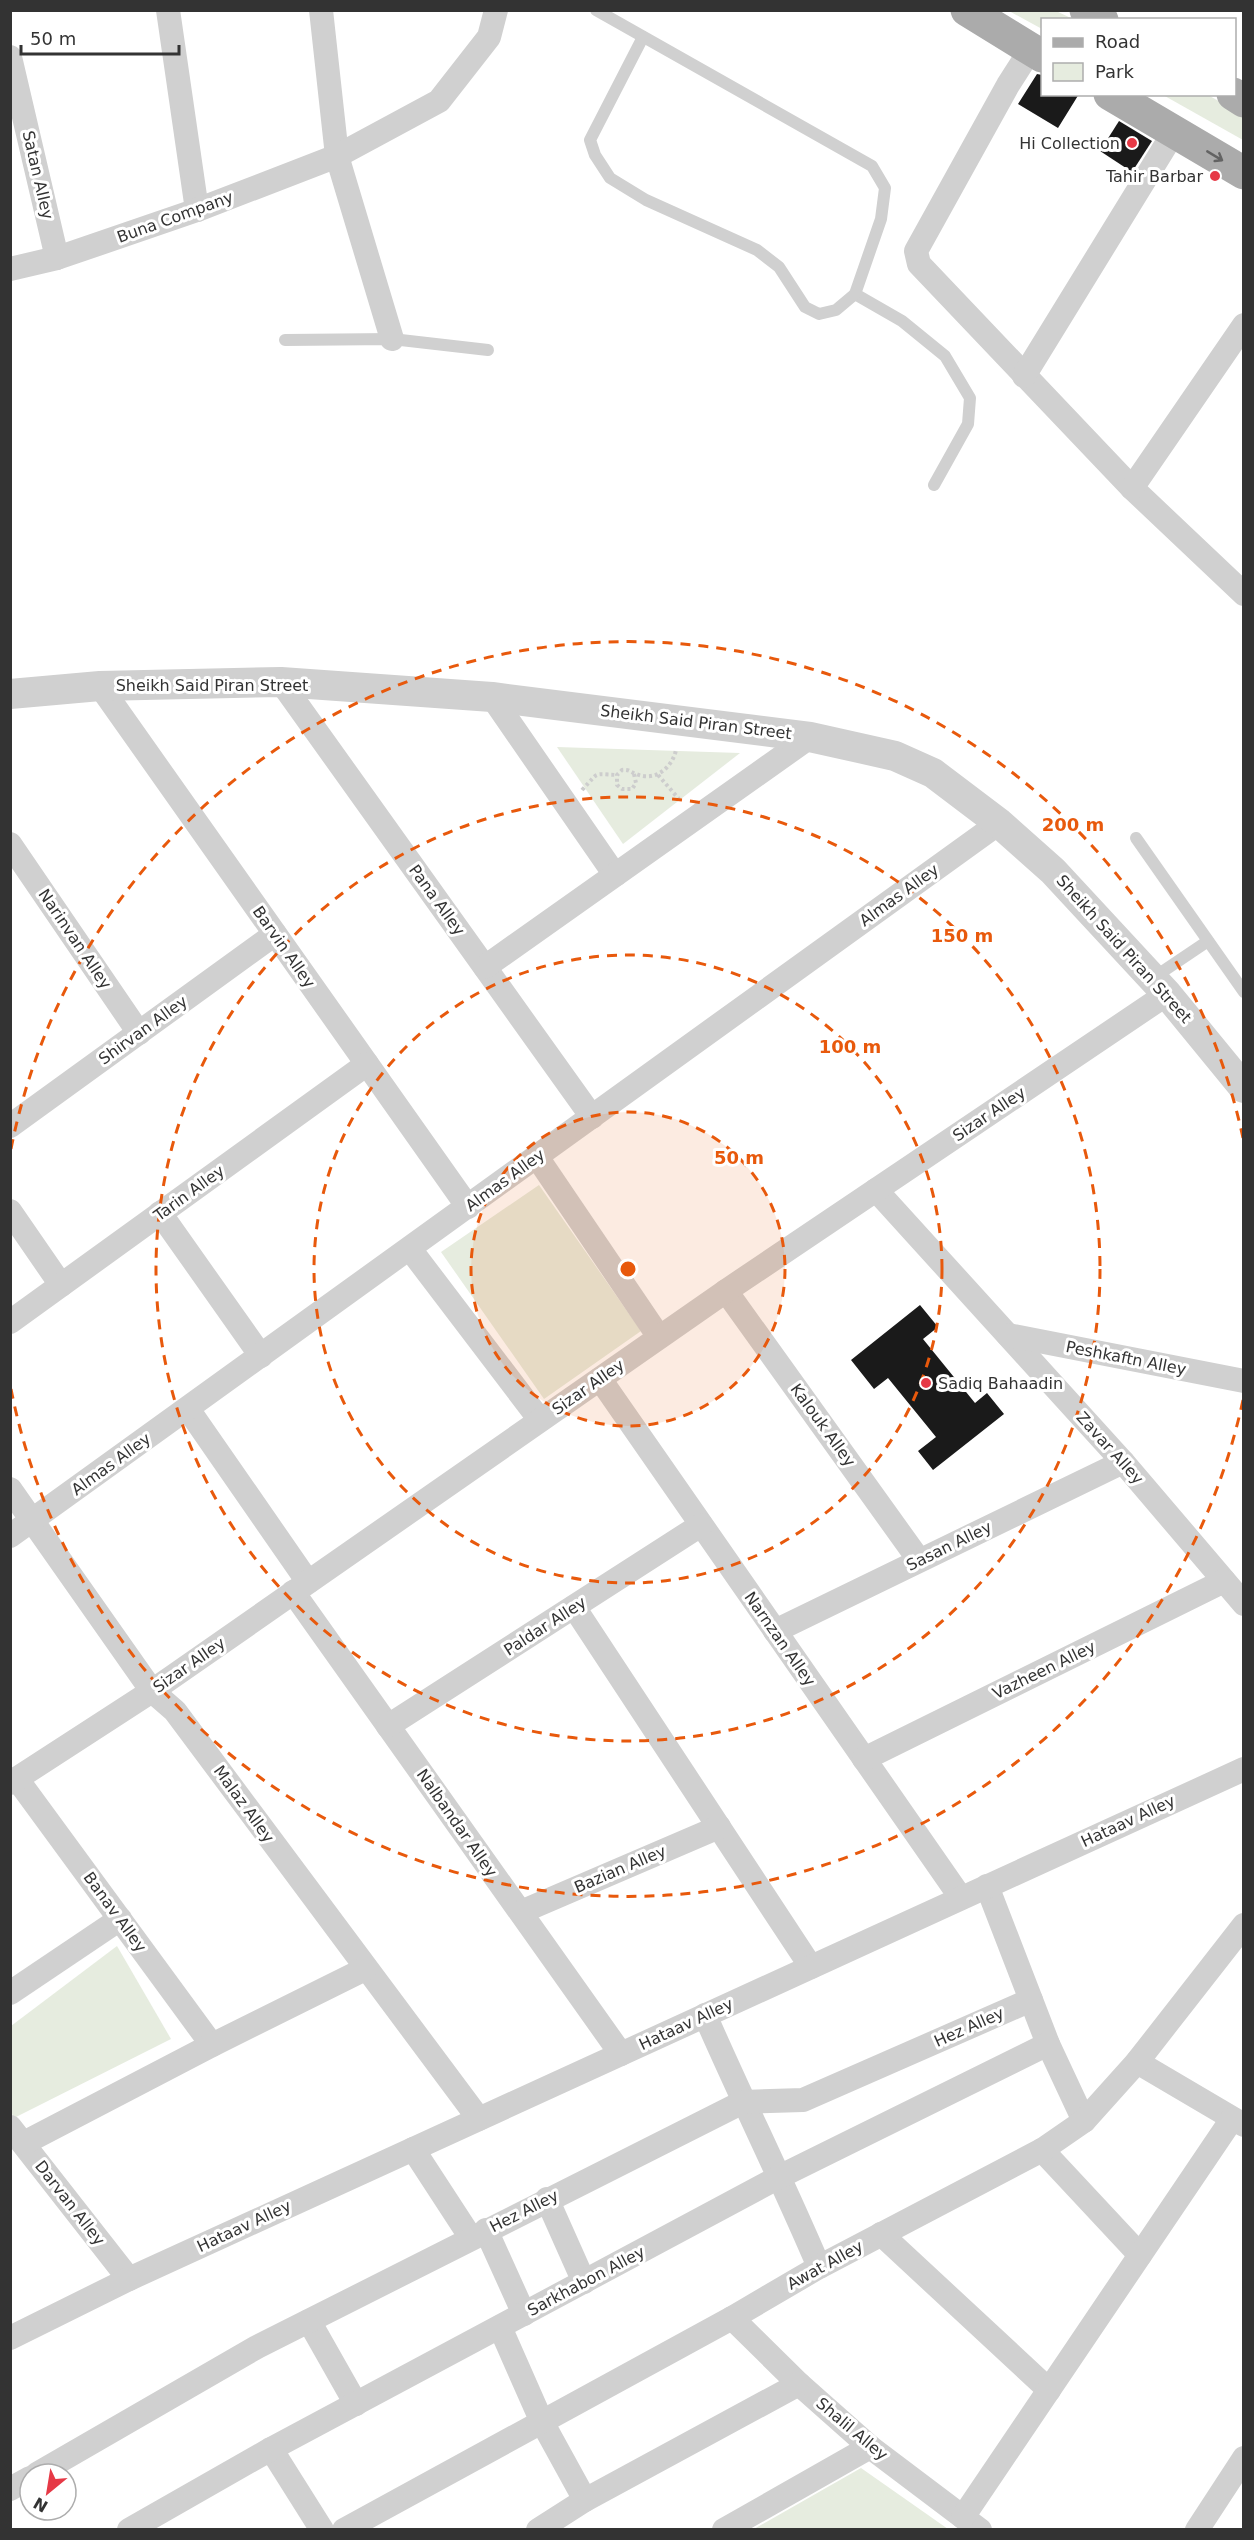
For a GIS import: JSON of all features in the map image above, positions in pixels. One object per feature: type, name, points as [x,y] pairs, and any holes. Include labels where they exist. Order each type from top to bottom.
[{"type":"main road","points":[[967,10],[1037,53]]},
{"type":"main road","points":[[1113,96],[1244,173]]},
{"type":"street","points":[[168,10],[196,210]]},
{"type":"street","points":[[321,10],[337,156],[392,339]]},
{"type":"street","name":"Buna Company","points":[[10,269],[57,258],[196,210],[337,156],[438,101],[489,37],[496,10]]},
{"type":"street","points":[[1037,53],[916,251],[919,264],[1132,488],[1244,594]]},
{"type":"street","name":"Satan Alley","points":[[10,57],[57,258]]},
{"type":"street","points":[[1024,376],[1174,132]]},
{"type":"street","points":[[1132,488],[1244,326]]},
{"type":"street","name":"Sheikh Said Piran Street","points":[[10,694],[100,686],[281,682],[492,697],[810,737],[895,756],[933,773],[999,823],[1053,871],[1160,986],[1244,1088]]},
{"type":"street","name":"Pana Alley","points":[[281,682],[592,1117]]},
{"type":"street","name":"Barvin Alley","points":[[100,686],[468,1207]]},
{"type":"street","points":[[492,697],[615,875]]},
{"type":"street","points":[[485,967],[810,737]]},
{"type":"street","name":"Almas Alley","points":[[10,1536],[999,823]]},
{"type":"street","name":"Narinvan Alley","points":[[10,844],[139,1033]]},
{"type":"street","name":"Shirvan Alley","points":[[10,1126],[275,934]]},
{"type":"street","name":"Sizar Alley","points":[[14,1781],[152,1691],[659,1337],[876,1190],[1160,986]]},
{"type":"street","name":"Tarin Alley","points":[[10,1322],[367,1064]]},
{"type":"street","points":[[537,1157],[659,1337]]},
{"type":"street","name":"Zavar Alley","points":[[876,1190],[1124,1462],[1244,1604]]},
{"type":"street","points":[[10,1211],[61,1285]]},
{"type":"street","points":[[160,1214],[261,1356]]},
{"type":"street","points":[[410,1249],[540,1420]]},
{"type":"street","name":"Kalouk Alley","points":[[726,1291],[919,1560]]},
{"type":"street","name":"Peshkaftn Alley","points":[[1008,1335],[1244,1381]]},
{"type":"street","name":"Narnzan Alley","points":[[600,1379],[961,1898]]},
{"type":"street","name":"Nalbandar Alley","points":[[188,1409],[388,1726],[621,2054]]},
{"type":"street","name":"Sasan Alley","points":[[775,1631],[1124,1462]]},
{"type":"street","name":"Malaz Alley","points":[[10,1489],[152,1691],[175,1711],[479,2119]]},
{"type":"street","name":"Paldar Alley","points":[[388,1726],[701,1525]]},
{"type":"street","name":"Vazheen Alley","points":[[864,1759],[1224,1581]]},
{"type":"street","points":[[574,1607],[811,1966]]},
{"type":"street","name":"Hataav Alley","points":[[10,2338],[129,2279],[1244,1769]]},
{"type":"street","name":"Banav Alley","points":[[14,1781],[120,1919],[212,2045]]},
{"type":"street","name":"Bazian Alley","points":[[521,1912],[719,1827]]},
{"type":"street","points":[[987,1886],[1048,2044],[1084,2121]]},
{"type":"street","points":[[10,1993],[120,1919]]},
{"type":"street","name":"Awat Alley","points":[[344,2529],[732,2318],[819,2267],[1042,2150],[1084,2121],[1137,2062],[1244,1925]]},
{"type":"street","points":[[17,2135],[212,2045],[365,1969]]},
{"type":"street","name":"Hez Alley","points":[[58,2462],[257,2347],[743,2102],[803,2100],[1031,2000]]},
{"type":"street","points":[[705,2015],[743,2102],[781,2176],[819,2267]]},
{"type":"street","name":"Sarkhabon Alley","points":[[129,2529],[271,2449],[781,2176],[1048,2044]]},
{"type":"street","points":[[972,2523],[1049,2390],[1140,2254],[1238,2122],[1137,2062]]},
{"type":"street","name":"Darvan Alley","points":[[17,2135],[129,2279]]},
{"type":"street","points":[[413,2149],[479,2234],[524,2314]]},
{"type":"street","points":[[1042,2150],[1140,2254]]},
{"type":"street","points":[[547,2199],[584,2282]]},
{"type":"street","points":[[881,2234],[1049,2390]]},
{"type":"street","name":"Shalil Alley","points":[[732,2318],[799,2384],[870,2447],[972,2523]]},
{"type":"street","points":[[309,2321],[356,2404]]},
{"type":"street","points":[[500,2327],[541,2420],[585,2500]]},
{"type":"street","points":[[553,2526],[585,2500],[799,2384]]},
{"type":"street","points":[[724,2529],[870,2447]]},
{"type":"street","points":[[271,2449],[322,2529]]},
{"type":"street","points":[[1197,2529],[1244,2458]]},
{"type":"lane","points":[[596,10],[872,166],[885,188],[881,219],[855,294],[836,310],[819,314],[805,307],[779,267],[757,250],[646,200],[610,178],[595,155],[590,140],[643,37]]},
{"type":"lane","points":[[855,294],[902,321],[945,356],[970,398],[968,424],[934,485]]},
{"type":"lane","points":[[285,340],[392,339],[488,350]]},
{"type":"lane","points":[[1136,838],[1244,992]]},
{"type":"lane","points":[[1160,986],[1208,941]]},
{"type":"path","points":[[566,804],[585,788],[596,774],[603,772],[617,775],[626,770],[634,774],[658,775],[675,757],[676,750]]},
{"type":"path","points":[[617,775],[617,785],[629,790],[636,783],[634,774]]},
{"type":"path","points":[[658,775],[679,799]]},
{"type":"green space","points":[[1009,11],[1056,11],[1071,18],[1041,18],[1041,28]]},
{"type":"green space","points":[[1165,96],[1210,96],[1243,115],[1243,140]]},
{"type":"green space","points":[[557,747],[740,753],[623,844]]},
{"type":"green space","points":[[539,1185],[641,1331],[544,1399],[441,1252]]},
{"type":"green space","points":[[117,1946],[171,2039],[14,2118],[11,2112],[11,2026]]},
{"type":"green space","points":[[861,2468],[948,2529],[754,2529]]},
{"type":"building","points":[[1037,74],[1041,75],[1041,96],[1078,96],[1058,128],[1018,104]]},
{"type":"building","name":"Hi Collection","points":[[1119,121],[1152,141],[1132,172],[1100,151]]},
{"type":"building","name":"Sadiq Bahaadin","points":[[920,1305],[938,1327],[923,1339],[975,1403],[987,1393],[1004,1414],[933,1470],[918,1451],[936,1437],[888,1378],[874,1389],[851,1360]]},
{"type":"place","name":"Hi Collection","points":[[1132,143]]},
{"type":"place","name":"Tahir Barbar","points":[[1215,176]]},
{"type":"place","name":"Sadiq Bahaadin","points":[[926,1383]]}]
